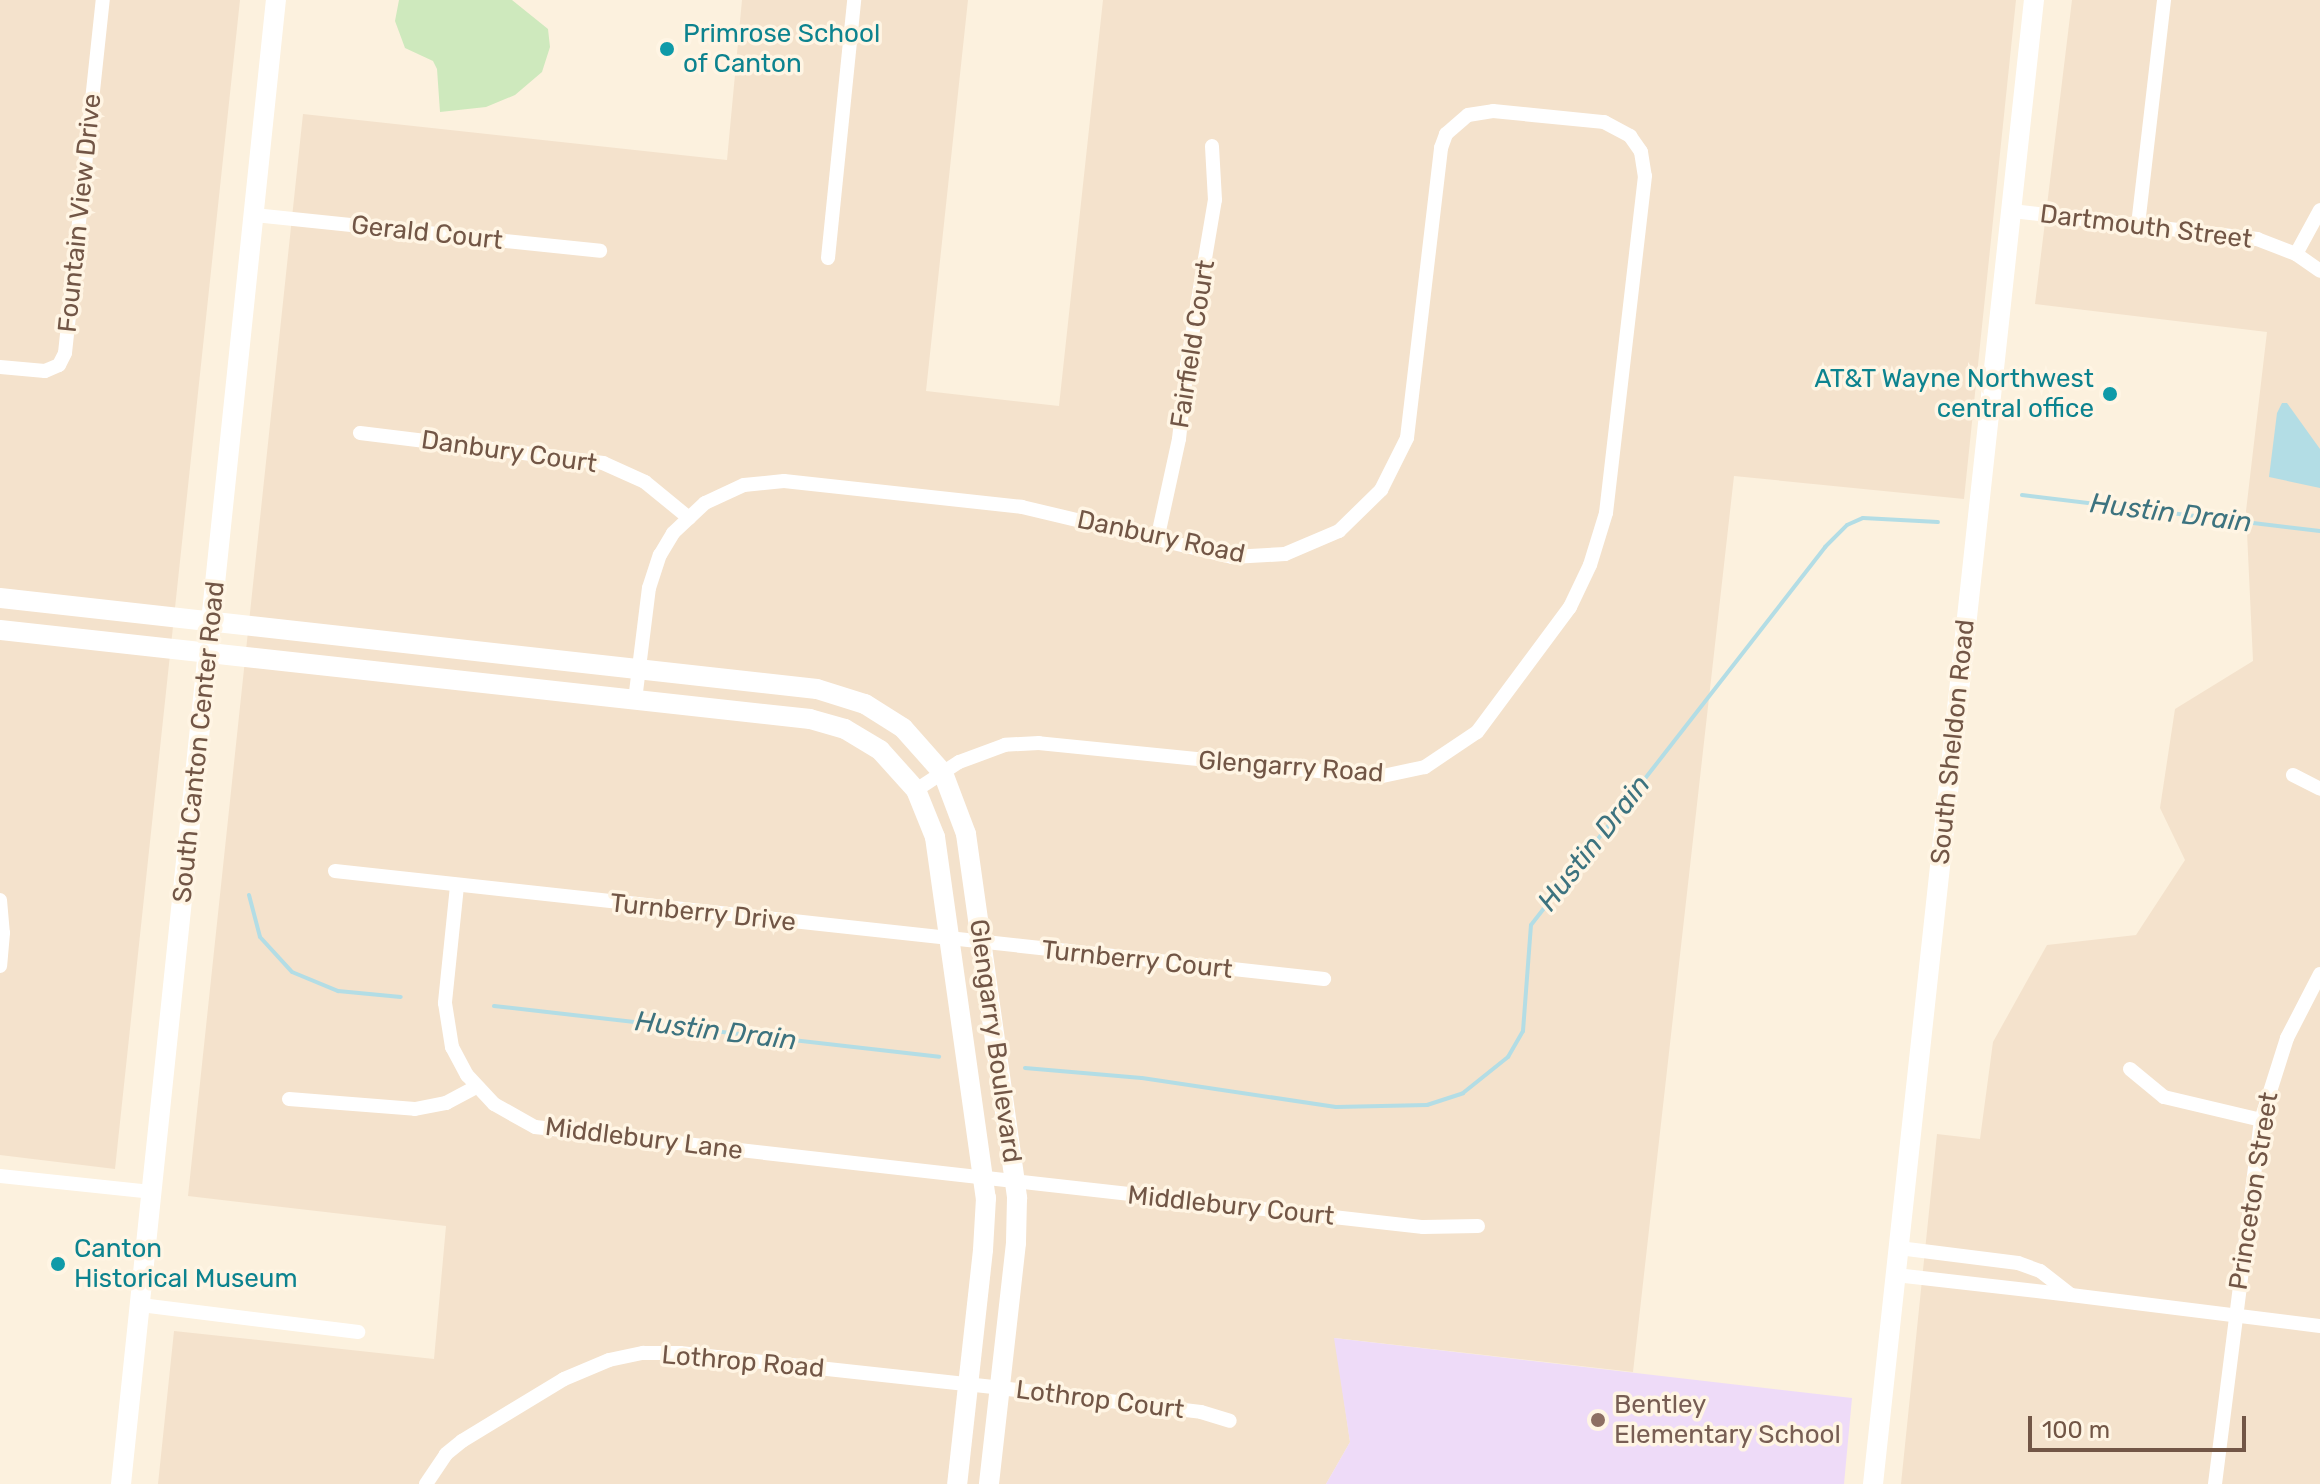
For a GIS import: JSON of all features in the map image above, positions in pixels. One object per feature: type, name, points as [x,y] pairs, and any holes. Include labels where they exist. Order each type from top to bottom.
[{"type":"street","name":"Fountain View Drive","points":[[0,367],[45,371],[59,365],[65,353],[103,0]]},
{"type":"street","name":"South Canton Center Road","points":[[121,1484],[276,0]]},
{"type":"street","points":[[828,258],[854,0]]},
{"type":"street","name":"South Sheldon Road","points":[[1873,1484],[2034,0]]},
{"type":"street","points":[[2138,225],[2164,0]]},
{"type":"street","name":"Danbury Road","points":[[635,700],[653,573],[673,533],[705,503],[731,490],[784,481],[1022,507],[1232,557],[1285,554],[1339,531],[1381,490],[1400,458],[1411,422],[1441,148],[1455,123],[1483,111],[1604,122],[1630,136],[1641,152]]},
{"type":"street","name":"Fairfield Court","points":[[1157,540],[1179,439],[1215,200],[1212,146]]},
{"type":"street","name":"Glengarry Road","points":[[916,790],[981,751],[1030,743],[1378,777],[1425,767],[1465,743],[1487,720],[1557,627],[1580,586],[1597,543],[1611,486],[1645,176],[1641,152]]},
{"type":"street","points":[[2296,254],[2320,210]]},
{"type":"street","name":"Dartmouth Street","points":[[2012,211],[2257,239],[2296,254],[2320,271]]},
{"type":"street","name":"Gerald Court","points":[[254,215],[600,251]]},
{"type":"street","name":"Danbury Court","points":[[360,433],[603,463],[645,482],[689,518]]},
{"type":"street","name":"Glengarry Boulevard","points":[[0,598],[833,692],[879,712],[915,739],[943,773],[966,834],[1015,1182],[1016,1243],[989,1484]]},
{"type":"street","name":"Glengarry Boulevard","points":[[0,630],[798,718],[830,724],[860,736],[891,760],[916,790],[935,837],[983,1179],[983,1250],[957,1484]]},
{"type":"street","points":[[358,669],[361,639]]},
{"type":"street","points":[[557,692],[561,661]]},
{"type":"street","points":[[798,718],[801,688]]},
{"type":"street","points":[[2293,775],[2320,789]]},
{"type":"street","name":"Turnberry Drive","points":[[335,871],[950,940]]},
{"type":"street","name":"Middlebury Lane","points":[[457,886],[445,1003],[452,1047],[476,1087],[513,1117],[554,1131],[983,1179]]},
{"type":"street","points":[[0,900],[3,933],[0,966]]},
{"type":"street","name":"Turnberry Court","points":[[950,940],[1324,979]]},
{"type":"street","name":"Princeton Street","points":[[2215,1484],[2261,1120],[2277,1062],[2320,974]]},
{"type":"street","points":[[2130,1069],[2164,1097],[2261,1120]]},
{"type":"street","points":[[289,1099],[415,1109],[446,1103],[476,1087]]},
{"type":"street","points":[[0,1176],[153,1192]]},
{"type":"street","name":"Middlebury Court","points":[[983,1179],[1423,1227],[1478,1226]]},
{"type":"street","points":[[1899,1248],[2018,1263],[2040,1271],[2071,1295]]},
{"type":"street","points":[[1896,1275],[2320,1326]]},
{"type":"street","points":[[141,1305],[358,1332]]},
{"type":"street","name":"Lothrop Road","points":[[426,1484],[446,1454],[487,1426],[586,1368],[643,1353],[680,1353],[968,1384]]},
{"type":"street","name":"Lothrop Court","points":[[968,1384],[1201,1412],[1230,1421]]},
{"type":"shaded area","points":[[0,0],[240,0],[115,1169],[0,1155]]},
{"type":"shaded area","points":[[742,0],[968,0],[926,391],[1059,406],[1103,0],[2016,0],[1964,499],[1734,476],[1633,1372],[1335,1338],[1350,1442],[1326,1484],[158,1484],[174,1331],[434,1359],[446,1226],[188,1196],[303,114],[727,160]]},
{"type":"shaded area","points":[[2072,0],[2320,0],[2320,1484],[1901,1484],[1937,1134],[1980,1139],[1993,1042],[2047,945],[2136,935],[2185,860],[2160,808],[2175,709],[2253,661],[2246,511],[2267,332],[2035,304]]},
{"type":"shaded area","name":"Bentley Elementary School","points":[[1334,1338],[1852,1398],[1844,1484],[1326,1484],[1350,1442]]},
{"type":"green space","points":[[399,0],[512,0],[548,29],[550,47],[542,72],[515,95],[486,107],[440,112],[437,69],[433,61],[405,48],[395,21]]},
{"type":"water","points":[[2282,403],[2287,403],[2320,449],[2320,488],[2269,477],[2277,413]]},
{"type":"waterway","name":"Hustin Drain","points":[[2022,495],[2320,531]]},
{"type":"waterway","name":"Hustin Drain","points":[[1025,1068],[1142,1078],[1336,1107],[1427,1105],[1463,1093],[1508,1057],[1523,1031],[1531,925],[1825,547],[1847,525],[1863,518],[1938,522]]},
{"type":"waterway","name":"Hustin Drain","points":[[249,895],[260,937],[292,972],[338,991],[401,997]]},
{"type":"waterway","name":"Hustin Drain","points":[[494,1006],[939,1057]]},
{"type":"place","name":"Primrose School of Canton","points":[[667,49]]},
{"type":"place","name":"AT&T Wayne Northwest central office","points":[[2110,394]]},
{"type":"place","name":"Canton Historical Museum","points":[[58,1264]]},
{"type":"place","name":"Bentley Elementary School","points":[[1598,1420]]}]
